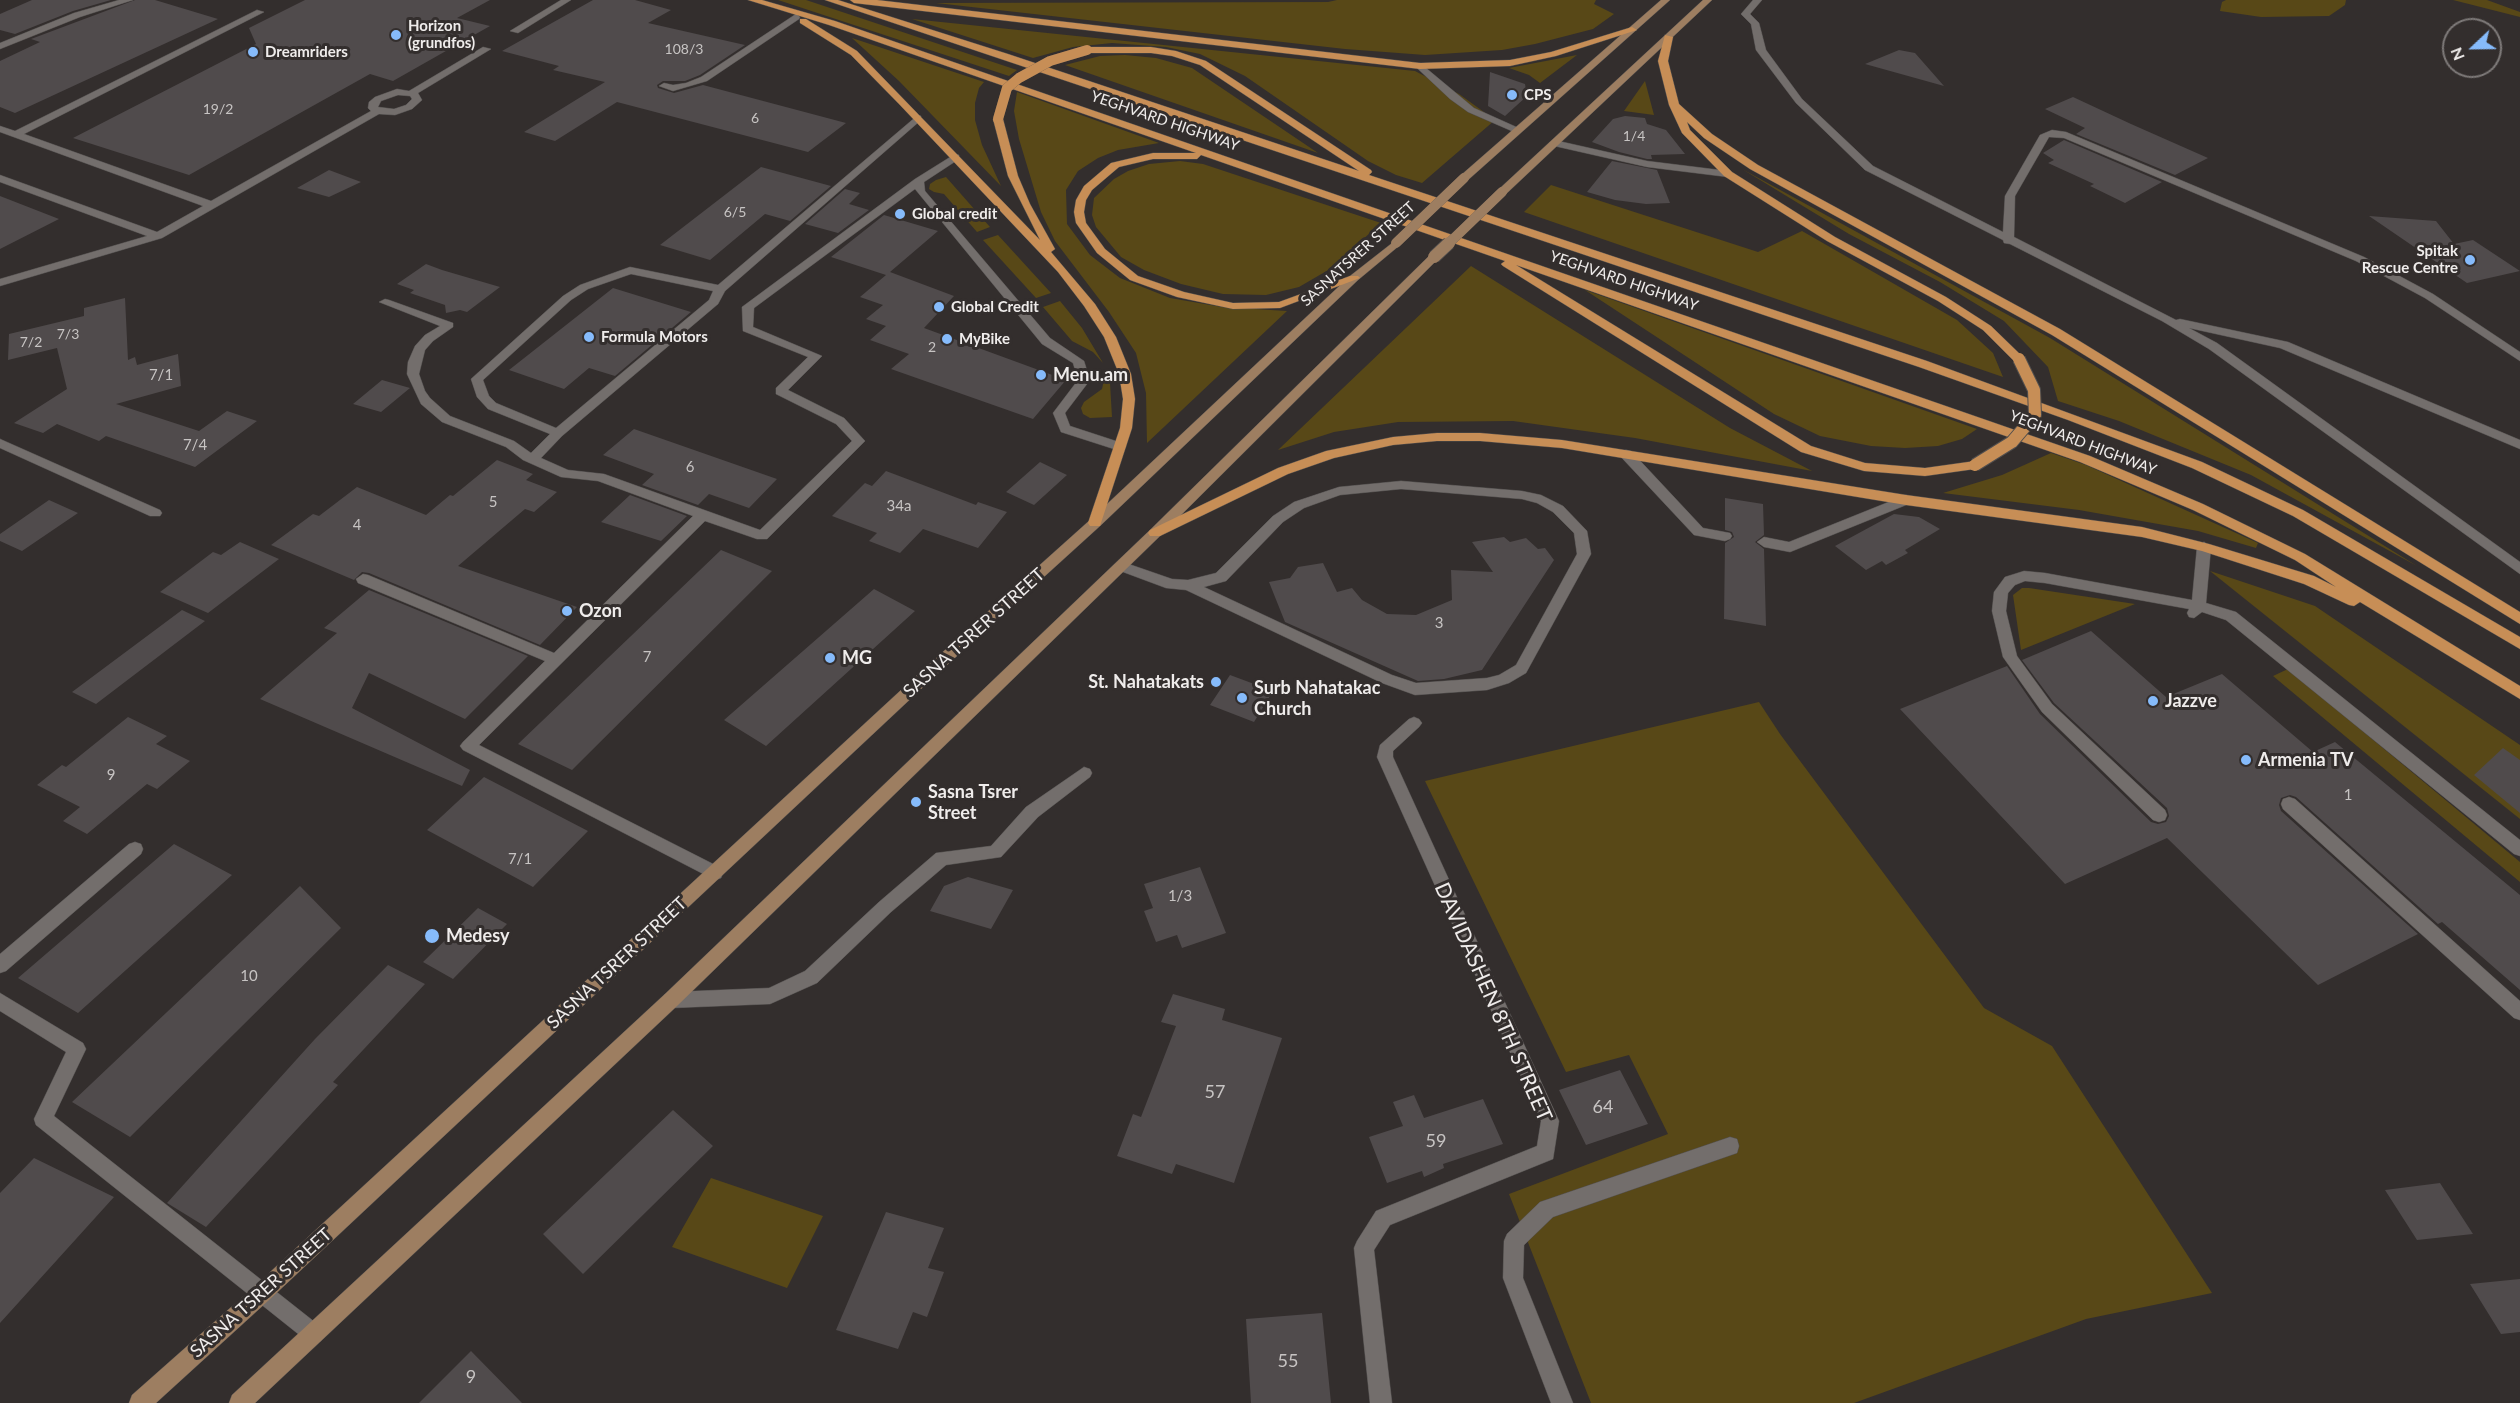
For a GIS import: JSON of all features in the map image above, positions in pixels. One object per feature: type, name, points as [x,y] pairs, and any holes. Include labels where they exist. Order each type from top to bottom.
[{"type":"main road","name":"YEGHVARD HIGHWAY","points":[[752,0],[832,23],[2085,459],[2198,507],[2300,557],[2520,693]]},
{"type":"main road","name":"YEGHVARD HIGHWAY","points":[[829,0],[1005,56],[1945,372],[2197,465],[2298,513],[2520,644]]},
{"type":"main road","points":[[854,0],[1420,66],[1510,63],[1553,54],[1632,30]]},
{"type":"main road","name":"SASNATSRER STREET","points":[[1095,523],[1354,278],[1396,243],[1464,178],[1666,0]]},
{"type":"main road","points":[[240,1403],[671,1000],[1155,533],[1434,257],[1708,0]]},
{"type":"main road","points":[[777,6],[825,33],[854,53],[1062,270],[1089,304],[1110,337],[1125,374],[1130,399],[1126,428],[1095,523]]},
{"type":"main road","points":[[1481,249],[1806,449],[1864,467],[1925,472],[1975,465],[2012,442],[2035,415],[2034,390],[2019,359],[1987,328],[1942,299],[1831,239],[1728,174],[1686,131],[1674,105],[1663,61],[1668,37]]},
{"type":"main road","points":[[1062,270],[1025,204],[1013,176],[998,119],[1007,88],[1018,78],[1050,61],[1087,50],[1151,50],[1173,53],[1203,63],[1384,184]]},
{"type":"main road","points":[[1674,105],[1708,136],[1754,167],[2056,332],[2520,619]]},
{"type":"main road","points":[[1232,162],[1177,155],[1153,156],[1115,165],[1088,188],[1081,200],[1079,212],[1081,223],[1101,251],[1134,278],[1181,295],[1233,306],[1280,305],[1354,278]]},
{"type":"main road","points":[[1155,533],[1283,471],[1331,454],[1393,441],[1437,437],[1480,437],[1562,444],[1906,500],[2142,532],[2204,547],[2308,580],[2405,624]]},
{"type":"main road","name":"SASNA TSRER STREET","points":[[140,1403],[262,1293],[922,679],[1095,523]]},
{"type":"street","points":[[0,46],[77,15],[129,0]]},
{"type":"street","points":[[515,31],[567,0]]},
{"type":"street","points":[[878,4],[892,0]]},
{"type":"street","points":[[1758,0],[1745,14],[1755,23],[1761,50],[1799,101],[1869,168],[2008,241],[2166,319],[2213,346],[2520,569]]},
{"type":"street","points":[[17,134],[260,12]]},
{"type":"street","points":[[664,86],[673,88],[688,86],[704,79],[796,17]]},
{"type":"street","points":[[378,111],[373,105],[383,96],[397,92],[412,93],[486,49]]},
{"type":"street","points":[[1420,66],[1452,97],[1471,110],[1518,130]]},
{"type":"street","points":[[0,283],[159,236],[378,111],[395,112],[409,107],[417,100],[412,93]]},
{"type":"street","points":[[533,459],[558,433],[714,302],[720,289],[918,118]]},
{"type":"street","points":[[0,129],[212,205]]},
{"type":"street","points":[[2008,241],[2010,196],[2044,135],[2052,133],[2066,135],[2360,259],[2429,296],[2520,357]]},
{"type":"street","points":[[1554,143],[1647,164],[1728,174]]},
{"type":"street","points":[[385,302],[449,324],[429,338],[419,349],[414,362],[413,374],[425,401],[453,423],[510,444],[533,459],[566,474],[599,477],[762,536],[859,441],[840,421],[780,391],[816,356],[747,329],[748,307],[955,156]]},
{"type":"street","points":[[0,178],[159,236]]},
{"type":"street","points":[[919,181],[920,191],[925,198],[1046,341],[1078,361],[1084,380],[1059,413],[1065,429],[1120,447]]},
{"type":"street","points":[[558,433],[492,406],[483,397],[477,379],[567,298],[584,287],[630,270],[720,289]]},
{"type":"street","points":[[2166,319],[2284,345],[2402,393],[2520,446]]},
{"type":"street","points":[[0,443],[155,513]]},
{"type":"street","points":[[1626,454],[1699,532],[1725,536]]},
{"type":"street","points":[[1120,566],[1171,584],[1188,585],[1221,577],[1278,519],[1299,505],[1319,496],[1362,488],[1427,485],[1522,495],[1541,500],[1558,509],[1580,531],[1584,554],[1521,669],[1504,679],[1486,684],[1440,689],[1415,689],[1387,679],[1188,585]]},
{"type":"street","points":[[1764,542],[1790,547],[1906,500]]},
{"type":"street","points":[[703,515],[468,746],[715,873]]},
{"type":"street","points":[[2197,610],[2204,547]]},
{"type":"street","points":[[2158,815],[2048,708],[2010,657],[1999,611],[2001,592],[2010,581],[2024,576],[2231,616],[2520,849]]},
{"type":"street","points":[[363,579],[556,660]]},
{"type":"street","name":"DAVIDASHEN 8TH STREET","points":[[1381,1403],[1364,1248],[1383,1218],[1546,1152],[1550,1121],[1385,757],[1386,749],[1414,723]]},
{"type":"street","points":[[671,1000],[770,996],[811,977],[885,907],[942,858],[995,852],[1032,812],[1084,773]]},
{"type":"street","points":[[2289,804],[2520,1012]]},
{"type":"street","points":[[0,965],[135,849]]},
{"type":"street","points":[[0,1001],[77,1049],[43,1119],[314,1334]]},
{"type":"street","points":[[1562,1403],[1514,1278],[1514,1241],[1547,1209],[1730,1146]]},
{"type":"shaded area","points":[[778,0],[806,0],[1017,70],[1009,76]]},
{"type":"shaded area","points":[[1337,0],[1596,0],[1594,4],[1614,14],[1593,29],[1535,44],[1502,50],[1425,55],[1345,49],[936,3],[1328,2]]},
{"type":"shaded area","points":[[2226,0],[2346,0],[2345,5],[2329,16],[2261,17],[2220,11],[2222,2]]},
{"type":"shaded area","points":[[2453,0],[2487,0],[2520,12],[2520,17]]},
{"type":"shaded area","points":[[912,19],[1415,71],[1459,94],[1495,120],[1422,183],[1396,175],[1368,161],[1245,76],[1200,54],[1166,47],[1112,43],[1073,47],[1033,58]]},
{"type":"shaded area","points":[[852,38],[984,82],[979,88],[975,103],[975,120],[982,145],[1001,186],[899,81]]},
{"type":"shaded area","points":[[1125,55],[1156,58],[1192,68],[1318,153],[1065,65],[1100,56]]},
{"type":"shaded area","points":[[1577,55],[1540,83],[1529,75],[1509,68]]},
{"type":"shaded area","points":[[1645,81],[1654,115],[1624,111]]},
{"type":"shaded area","points":[[1017,92],[1159,143],[1118,150],[1098,158],[1078,171],[1066,190],[1067,224],[1090,255],[1120,278],[1170,298],[1222,307],[1287,311],[1147,443],[1146,393],[1136,353],[1109,312],[1055,241],[1041,212],[1019,139],[1014,111]]},
{"type":"shaded area","points":[[1180,161],[1203,164],[1381,223],[1330,269],[1299,287],[1266,295],[1223,294],[1181,284],[1144,270],[1121,257],[1096,227],[1092,215],[1094,198],[1114,179],[1128,171],[1149,164]]},
{"type":"shaded area","points":[[1742,169],[2050,338],[2417,566],[2251,475],[2119,421],[2058,401],[2048,367],[2004,321],[1940,282],[1849,234]]},
{"type":"shaded area","points":[[946,177],[990,227],[977,232],[944,194],[929,189],[930,184]]},
{"type":"shaded area","points":[[1551,185],[1758,252],[1802,231],[1957,320],[1993,353],[2003,377],[1524,212]]},
{"type":"shaded area","points":[[998,235],[1051,293],[1036,298],[983,240]]},
{"type":"shaded area","points":[[1471,266],[1730,428],[1812,471],[1635,438],[1513,421],[1398,422],[1334,432],[1278,450]]},
{"type":"shaded area","points":[[1585,290],[1977,429],[1962,439],[1938,446],[1905,448],[1871,446],[1820,436],[1774,414]]},
{"type":"shaded area","points":[[1060,301],[1082,328],[1103,363],[1093,352],[1072,341],[1043,307]]},
{"type":"shaded area","points":[[1105,375],[1110,383],[1112,417],[1090,418],[1083,414],[1081,408],[1084,402],[1102,389]]},
{"type":"shaded area","points":[[2051,453],[2086,465],[2258,543],[2256,548],[2198,531],[2079,510],[1943,493],[2002,475]]},
{"type":"shaded area","points":[[2210,571],[2315,606],[2520,745],[2520,819]]},
{"type":"shaded area","points":[[2022,588],[2135,604],[2021,650],[2013,595]]},
{"type":"shaded area","points":[[2288,669],[2520,862],[2520,882],[2273,676]]},
{"type":"shaded area","points":[[1759,702],[1780,734],[1984,1008],[2052,1046],[2212,1293],[2086,1319],[1854,1403],[1591,1403],[1509,1194],[1668,1134],[1629,1055],[1566,1072],[1425,781]]},
{"type":"shaded area","points":[[711,1178],[823,1216],[787,1288],[672,1247]]},
{"type":"building","points":[[32,0],[111,0],[73,11],[15,34],[0,30],[0,14]]},
{"type":"building","points":[[135,0],[155,0],[218,19],[15,113],[0,107],[0,61],[40,42],[31,39]]},
{"type":"building","points":[[305,0],[490,0],[457,18],[490,26],[393,81],[370,74],[189,175],[73,138],[256,44],[249,28]]},
{"type":"building","points":[[593,0],[635,0],[671,10],[648,23],[745,45],[700,75],[685,81],[663,81],[657,85],[658,88],[674,93],[703,85],[846,123],[808,152],[617,102],[555,141],[524,132],[605,82],[553,70],[559,66],[502,51]]},
{"type":"building","points":[[1899,50],[1915,53],[1944,86],[1865,64]]},
{"type":"building","name":"CPS","points":[[1490,72],[1525,84],[1527,96],[1505,116],[1488,106]]},
{"type":"building","points":[[2073,97],[2208,158],[2175,175],[2076,134],[2085,128],[2045,109]]},
{"type":"building","points":[[1625,116],[1645,118],[1647,124],[1666,130],[1685,154],[1651,155],[1652,159],[1647,159],[1592,142],[1613,119]]},
{"type":"building","points":[[2064,140],[2162,182],[2125,203],[2090,186],[2094,184],[2048,163],[2054,160],[2043,153]]},
{"type":"building","points":[[1612,161],[1657,170],[1670,203],[1646,204],[1615,200],[1587,192]]},
{"type":"building","points":[[761,167],[831,186],[790,221],[765,214],[710,260],[660,245]]},
{"type":"building","points":[[329,170],[361,182],[329,197],[297,188]]},
{"type":"building","points":[[845,189],[860,193],[849,204],[869,210],[838,233],[805,224]]},
{"type":"building","points":[[0,196],[59,219],[0,249]]},
{"type":"building","points":[[884,215],[938,231],[890,272],[954,296],[924,328],[1066,380],[1033,419],[891,369],[909,354],[870,340],[886,326],[866,319],[883,305],[860,297],[886,275],[831,257]]},
{"type":"building","points":[[2369,216],[2436,221],[2454,244],[2473,240],[2520,271],[2467,283]]},
{"type":"building","points":[[426,264],[500,287],[467,312],[460,310],[446,313],[445,305],[410,293],[414,290],[397,284]]},
{"type":"building","name":"Formula Motors","points":[[613,288],[691,312],[615,376],[589,368],[564,389],[509,370]]},
{"type":"building","points":[[125,298],[128,360],[135,357],[137,365],[178,354],[181,386],[116,404],[199,431],[227,411],[257,421],[195,467],[106,436],[99,441],[57,424],[43,433],[14,423],[67,389],[57,348],[8,360],[9,334],[84,316],[84,308]]},
{"type":"building","points":[[382,380],[410,388],[381,412],[353,404]]},
{"type":"building","points":[[634,429],[777,479],[749,508],[709,494],[698,505],[642,485],[654,474],[603,455]]},
{"type":"building","points":[[497,460],[533,474],[526,480],[557,492],[534,512],[525,509],[458,566],[577,607],[540,645],[369,573],[362,572],[354,580],[271,545],[313,514],[319,516],[357,487],[426,515]]},
{"type":"building","points":[[1040,462],[1067,475],[1034,505],[1006,492]]},
{"type":"building","points":[[886,471],[976,505],[978,502],[1007,512],[978,548],[923,529],[900,553],[869,541],[877,533],[832,516],[865,483],[872,486]]},
{"type":"building","points":[[630,495],[687,516],[661,541],[601,522]]},
{"type":"building","points":[[1725,498],[1763,504],[1764,535],[1755,542],[1764,549],[1766,626],[1724,619],[1725,543],[1734,537],[1732,532],[1725,530]]},
{"type":"building","points":[[49,500],[78,513],[22,551],[0,541],[0,534]]},
{"type":"building","points":[[1894,514],[1919,517],[1940,529],[1905,550],[1908,553],[1886,565],[1882,561],[1866,570],[1835,546]]},
{"type":"building","points":[[1504,537],[1510,542],[1526,538],[1538,549],[1545,548],[1554,560],[1482,670],[1444,679],[1418,681],[1285,622],[1269,582],[1290,578],[1298,567],[1323,563],[1337,592],[1352,588],[1362,600],[1387,614],[1416,615],[1452,600],[1451,570],[1493,572],[1472,542]]},
{"type":"building","points":[[240,542],[279,559],[208,613],[160,592],[213,552],[221,555]]},
{"type":"building","points":[[721,550],[772,571],[572,770],[518,744]]},
{"type":"building","points":[[874,589],[915,611],[766,746],[724,720]]},
{"type":"building","points":[[369,590],[528,656],[465,719],[369,673],[352,708],[470,770],[462,786],[260,699],[337,633],[324,628]]},
{"type":"building","points":[[182,610],[205,621],[96,704],[72,692]]},
{"type":"building","points":[[2091,631],[2166,697],[2222,674],[2313,752],[2335,742],[2520,895],[2520,990],[2442,922],[2438,924],[2296,797],[2290,795],[2281,798],[2279,805],[2281,811],[2418,934],[2318,985],[2167,838],[2065,884],[1900,709],[2007,666],[2040,714],[2151,822],[2158,824],[2166,822],[2169,816],[2167,808],[2054,703],[2022,660]]},
{"type":"building","name":"Surb Nahatakac Church","points":[[1230,675],[1273,691],[1254,722],[1210,705]]},
{"type":"building","points":[[128,717],[167,736],[156,744],[190,761],[157,789],[147,784],[87,834],[63,821],[80,807],[37,785],[62,765],[66,767]]},
{"type":"building","points":[[2503,748],[2520,760],[2520,813],[2474,775]]},
{"type":"building","points":[[484,777],[588,831],[533,887],[427,830]]},
{"type":"building","points":[[174,844],[232,875],[78,1013],[18,978]]},
{"type":"building","points":[[1200,867],[1226,933],[1182,948],[1177,935],[1156,942],[1144,911],[1153,908],[1144,884]]},
{"type":"building","points":[[968,877],[1013,890],[991,929],[930,911],[944,886]]},
{"type":"building","points":[[300,886],[341,928],[130,1137],[72,1102]]},
{"type":"building","points":[[478,908],[507,924],[453,979],[423,962]]},
{"type":"building","points":[[388,965],[425,984],[333,1082],[338,1085],[206,1227],[167,1203],[315,1039]]},
{"type":"building","points":[[1173,994],[1225,1009],[1222,1020],[1282,1038],[1234,1183],[1176,1164],[1172,1174],[1117,1156],[1133,1114],[1141,1117],[1176,1026],[1161,1022]]},
{"type":"building","points":[[1620,1070],[1648,1124],[1586,1145],[1559,1090]]},
{"type":"building","points":[[1414,1095],[1424,1118],[1483,1099],[1503,1144],[1443,1164],[1444,1168],[1424,1177],[1422,1171],[1387,1183],[1369,1137],[1403,1126],[1393,1102]]},
{"type":"building","points":[[673,1110],[713,1146],[583,1274],[543,1234]]},
{"type":"building","points":[[34,1158],[114,1197],[0,1323],[0,1193]]},
{"type":"building","points":[[2440,1183],[2473,1234],[2417,1240],[2385,1190]]},
{"type":"building","points":[[886,1212],[944,1228],[928,1268],[944,1272],[927,1317],[913,1312],[898,1349],[836,1330]]},
{"type":"building","points":[[2520,1279],[2520,1332],[2501,1334],[2470,1284]]},
{"type":"building","points":[[1322,1313],[1331,1403],[1251,1403],[1246,1319]]},
{"type":"building","points":[[471,1351],[522,1403],[419,1403]]},
{"type":"place","name":"Horizon (grundfos)","points":[[396,35]]},
{"type":"place","name":"Dreamriders","points":[[253,52]]},
{"type":"place","name":"CPS","points":[[1512,95]]},
{"type":"place","name":"Global credit","points":[[900,214]]},
{"type":"place","name":"Spitak Rescue Centre","points":[[2470,260]]},
{"type":"place","name":"Global Credit","points":[[939,307]]},
{"type":"place","name":"Formula Motors","points":[[589,337]]},
{"type":"place","name":"MyBike","points":[[947,339]]},
{"type":"place","name":"Menu.am","points":[[1041,375]]},
{"type":"place","name":"Ozon","points":[[567,611]]},
{"type":"place","name":"MG","points":[[830,658]]},
{"type":"place","name":"St. Nahatakats","points":[[1216,682]]},
{"type":"place","name":"Surb Nahatakac Church","points":[[1242,698]]},
{"type":"place","name":"Jazzve","points":[[2153,701]]},
{"type":"place","name":"Armenia TV","points":[[2246,760]]},
{"type":"place","name":"Sasna Tsrer Street","points":[[916,802]]},
{"type":"place","name":"Medesy","points":[[432,936]]}]
